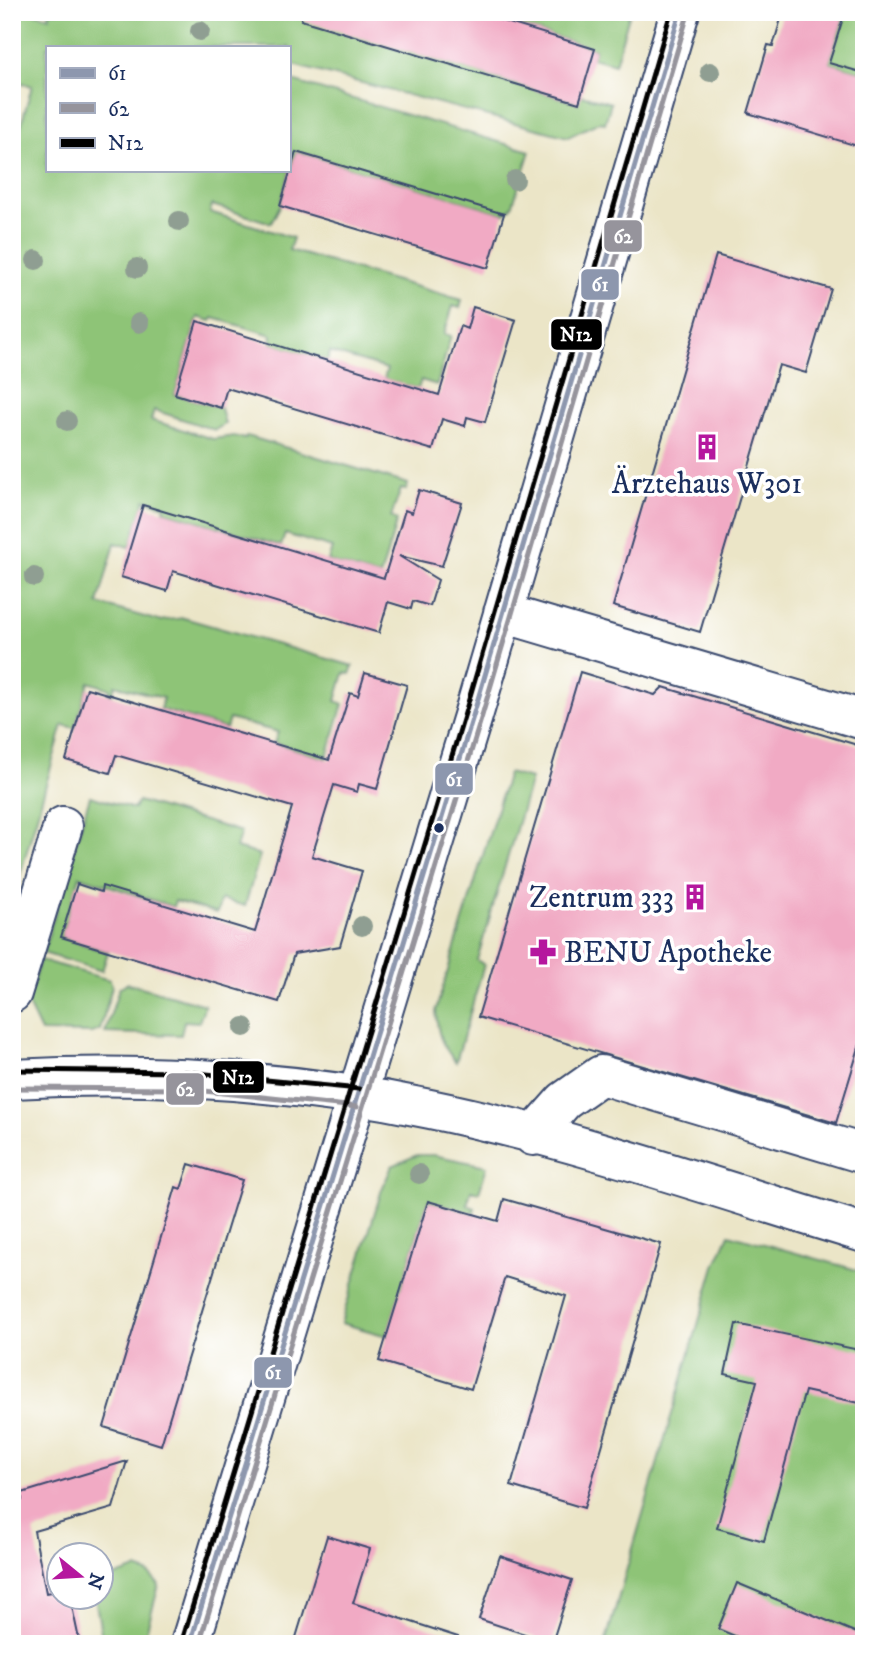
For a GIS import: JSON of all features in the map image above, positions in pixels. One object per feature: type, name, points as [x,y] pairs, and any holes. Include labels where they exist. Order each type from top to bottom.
[{"type":"street","points":[[190,1644],[358,1098],[680,12]]},
{"type":"street","points":[[503,613],[864,720]]},
{"type":"street","points":[[12,993],[63,826]]},
{"type":"street","points":[[12,1079],[83,1075],[195,1078],[430,1109],[533,1136],[864,1232]]},
{"type":"street","points":[[533,1136],[564,1101],[601,1075],[864,1154]]},
{"type":"green space","points":[[12,12],[31,12],[50,17],[49,12],[280,12],[578,103],[581,95],[611,103],[605,123],[599,122],[568,137],[290,64],[290,46],[46,46],[46,172],[290,172],[290,80],[530,151],[512,207],[504,214],[296,152],[280,206],[271,223],[212,205],[210,212],[293,238],[289,250],[462,300],[460,308],[453,306],[444,334],[451,336],[437,385],[421,380],[418,389],[384,379],[387,369],[330,352],[327,361],[271,344],[272,335],[213,318],[211,321],[198,317],[175,394],[221,408],[225,424],[215,430],[154,410],[151,420],[213,439],[234,436],[245,439],[247,436],[408,484],[406,490],[401,489],[391,517],[397,520],[380,577],[328,561],[332,548],[285,534],[281,546],[164,511],[165,506],[145,500],[130,547],[115,543],[98,604],[159,621],[184,618],[353,666],[350,674],[344,673],[336,701],[343,704],[326,759],[274,743],[278,732],[229,719],[226,729],[160,709],[163,698],[115,685],[112,695],[109,694],[110,689],[89,682],[75,728],[63,725],[12,903],[12,157],[32,86],[12,80]]},
{"type":"green space","points":[[473,12],[630,12],[615,64],[592,58],[595,49]]},
{"type":"green space","points":[[845,12],[864,12],[864,73],[829,63]]},
{"type":"green space","points":[[508,773],[531,779],[477,960],[484,965],[456,1062],[441,1038],[436,1010]]},
{"type":"green space","points":[[90,796],[134,809],[138,801],[241,832],[236,848],[260,855],[245,906],[221,899],[217,913],[175,901],[173,907],[80,876],[61,937],[108,952],[102,971],[43,953]]},
{"type":"green space","points":[[40,960],[110,980],[112,986],[100,1030],[92,1033],[41,1032],[27,1003]]},
{"type":"green space","points":[[127,983],[205,1005],[199,1022],[184,1021],[181,1035],[105,1033],[119,988]]},
{"type":"green space","points":[[417,1155],[433,1155],[487,1166],[479,1192],[471,1190],[467,1205],[475,1208],[473,1214],[428,1201],[387,1336],[341,1323],[382,1189],[392,1166]]},
{"type":"green space","points":[[729,1234],[864,1272],[864,1644],[605,1644],[715,1266]]},
{"type":"green space","points":[[136,1569],[148,1573],[159,1585],[142,1644],[103,1644],[97,1610],[116,1610],[116,1576]]},
{"type":"building","points":[[302,12],[473,12],[595,49],[579,103],[301,20]]},
{"type":"building","points":[[783,12],[845,12],[829,63],[864,73],[864,148],[748,113],[768,45],[773,46]]},
{"type":"building","points":[[296,152],[504,214],[488,268],[280,206]]},
{"type":"building","name":"Ärztehaus W301","points":[[716,255],[831,289],[806,373],[779,365],[700,632],[613,606]]},
{"type":"building","points":[[473,307],[516,320],[485,422],[467,417],[465,426],[442,419],[433,450],[227,388],[221,408],[175,394],[197,321],[439,395],[460,326],[467,329]]},
{"type":"building","points":[[419,490],[462,503],[442,566],[399,556],[438,580],[430,606],[413,601],[411,609],[388,602],[379,633],[173,571],[167,591],[121,577],[143,505],[384,578],[405,510],[412,513]]},
{"type":"building","name":"Zentrum 333","points":[[580,672],[655,695],[663,687],[864,747],[864,1031],[836,1123],[478,1017]]},
{"type":"building","points":[[365,673],[407,685],[377,789],[359,784],[357,792],[334,785],[312,856],[362,871],[340,946],[294,954],[279,1002],[61,937],[77,884],[101,892],[102,886],[255,932],[292,807],[116,755],[110,773],[66,760],[87,688],[329,760],[350,693],[358,696]]},
{"type":"building","points":[[189,1164],[242,1180],[161,1445],[104,1427],[176,1187],[181,1189]]},
{"type":"building","points":[[504,1199],[661,1244],[584,1508],[511,1486],[566,1296],[505,1277],[471,1389],[379,1361],[428,1201],[498,1221]]},
{"type":"building","points":[[736,1324],[864,1351],[864,1404],[805,1391],[764,1541],[717,1528],[757,1381],[725,1374]]},
{"type":"building","points":[[127,1461],[113,1508],[34,1531],[46,1593],[46,1610],[73,1610],[80,1644],[12,1644],[12,1501],[22,1500],[22,1493]]},
{"type":"building","points":[[327,1536],[370,1549],[353,1603],[458,1637],[457,1644],[294,1644]]},
{"type":"building","points":[[500,1556],[572,1580],[552,1643],[479,1619]]},
{"type":"building","points":[[737,1583],[864,1636],[864,1644],[754,1644],[718,1629]]},
{"type":"transit line","name":"N12","points":[[182,1641],[465,713],[671,12]]},
{"type":"transit line","name":"61","points":[[190,1644],[473,716],[680,12]]},
{"type":"transit line","name":"62","points":[[199,1644],[481,719],[688,14]]},
{"type":"transit line","name":"N12","points":[[12,1070],[186,1072],[359,1089]]},
{"type":"transit line","name":"62","points":[[12,1088],[185,1089],[357,1107]]},
{"type":"place","name":"Ärztehaus W301","points":[[707,447]]},
{"type":"place","name":"Zentrum 333","points":[[695,897]]},
{"type":"place","name":"BENU Apotheke","points":[[543,952]]}]
